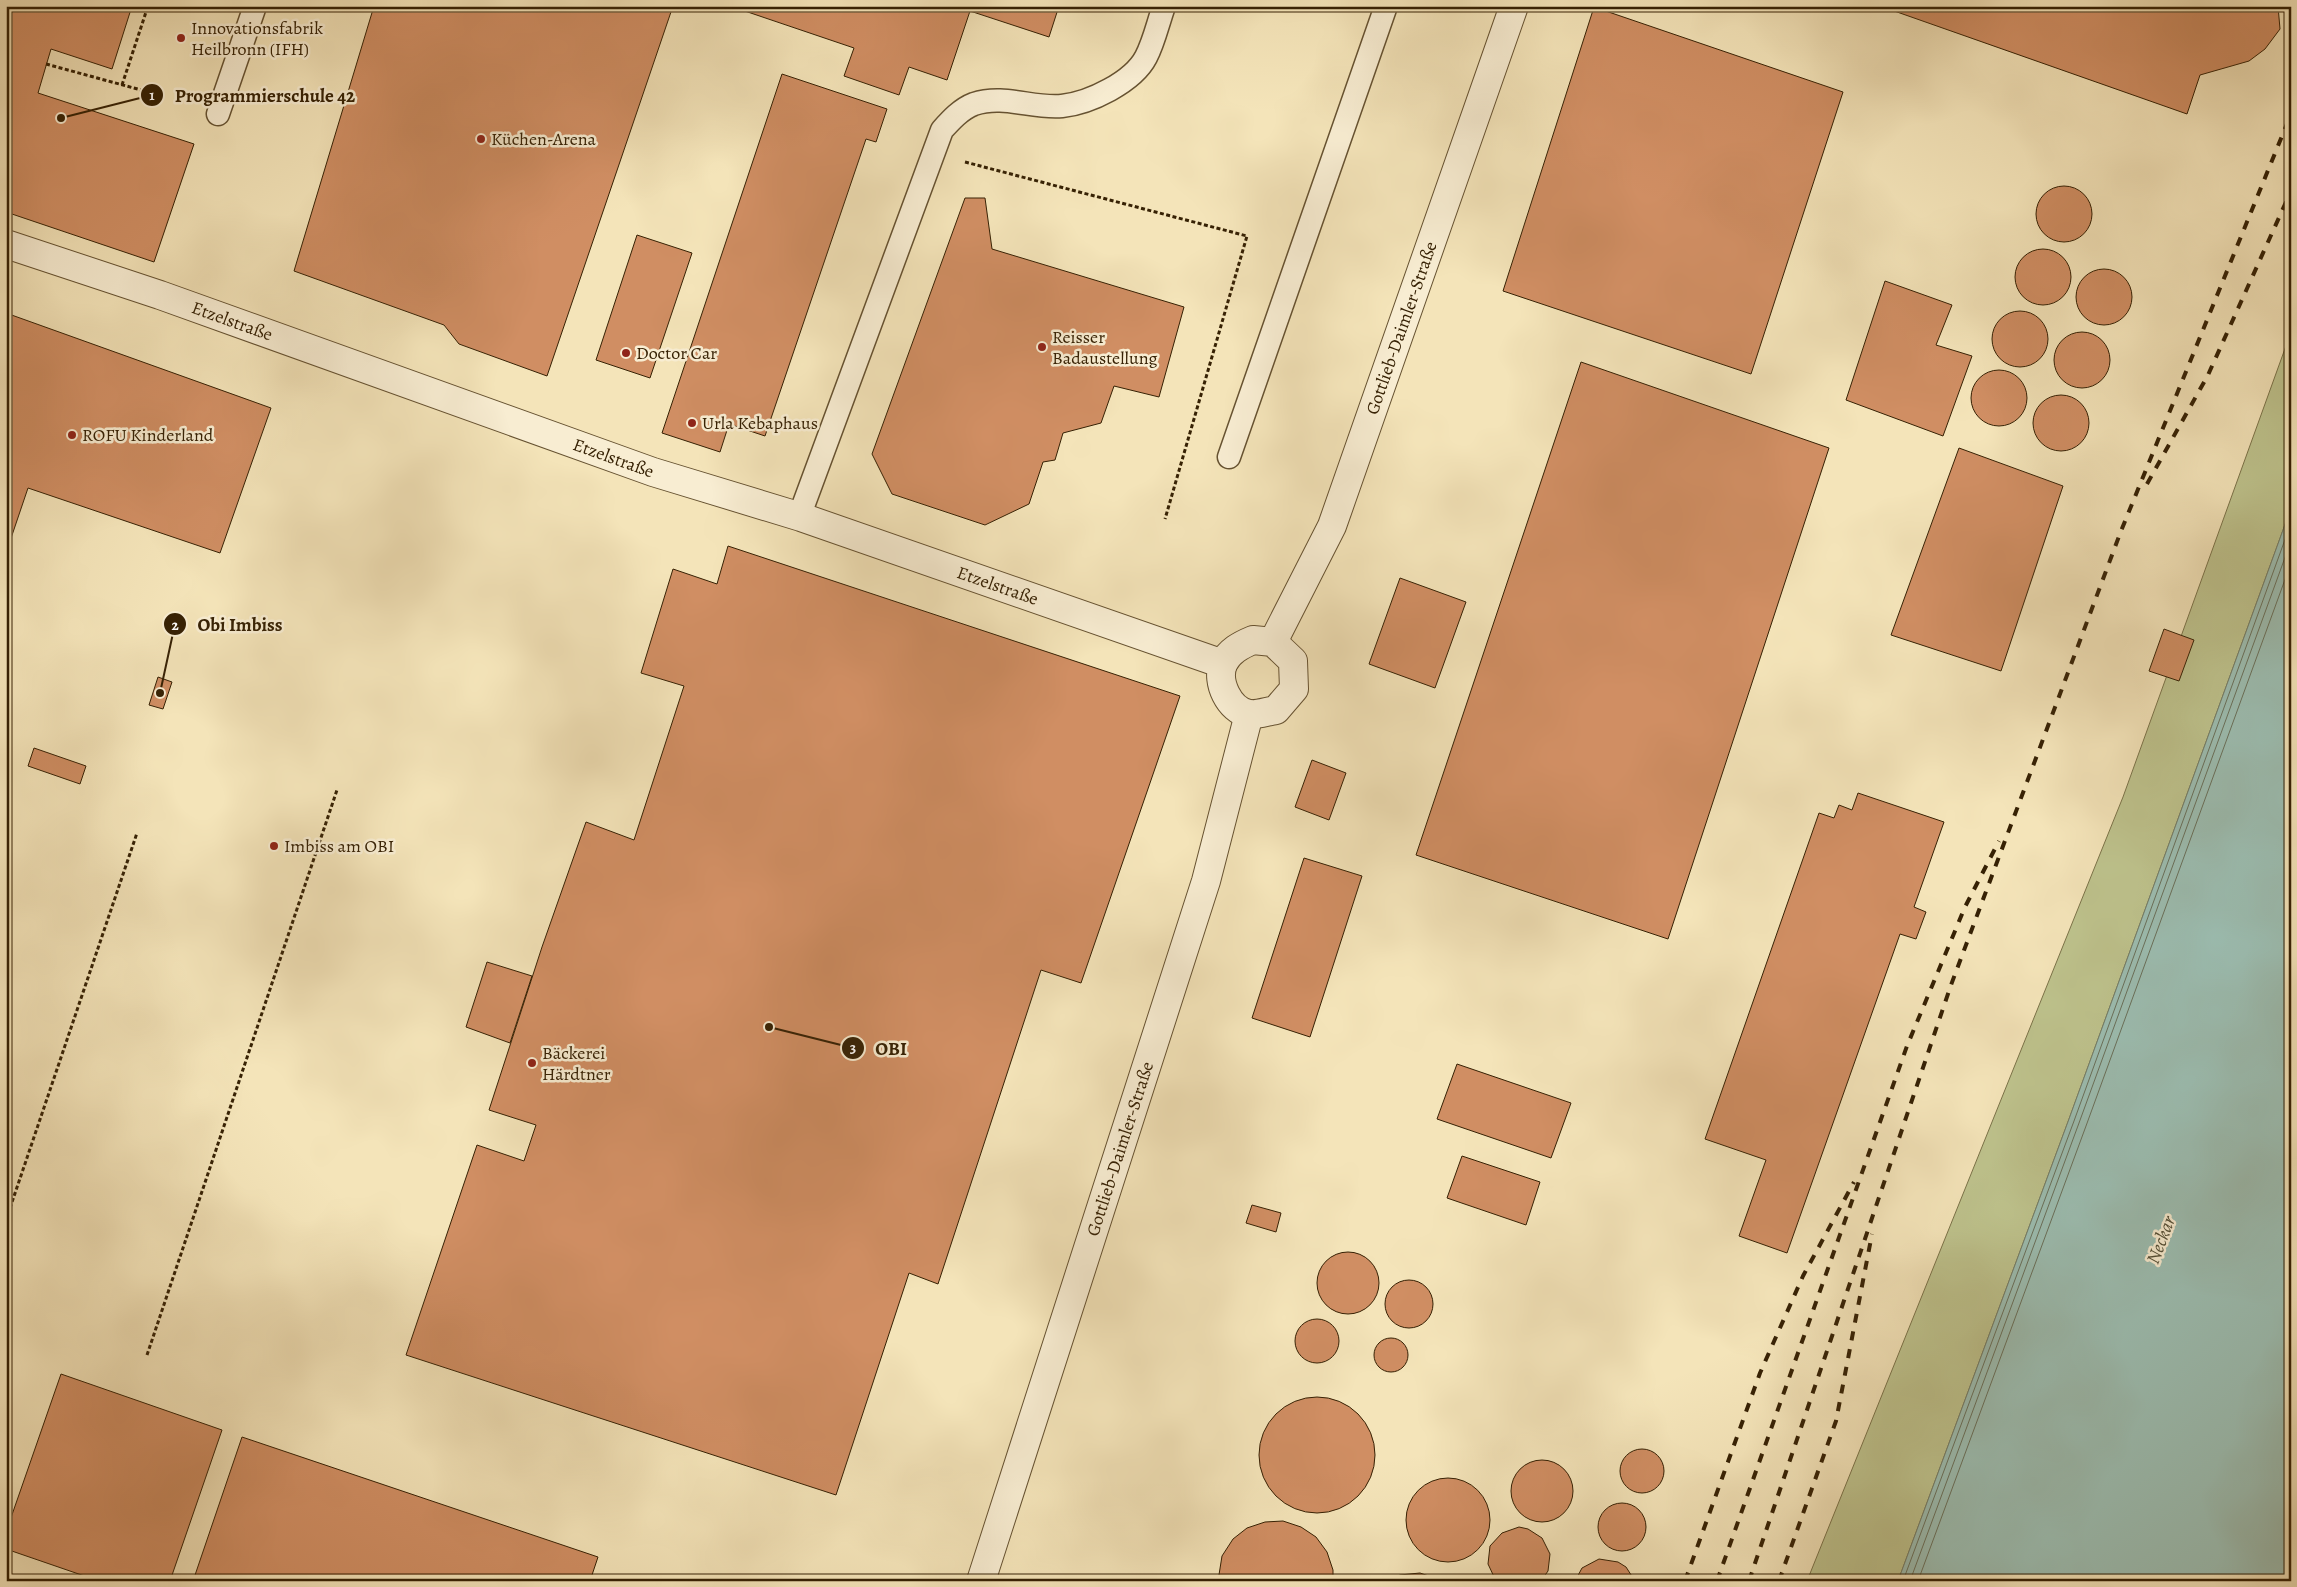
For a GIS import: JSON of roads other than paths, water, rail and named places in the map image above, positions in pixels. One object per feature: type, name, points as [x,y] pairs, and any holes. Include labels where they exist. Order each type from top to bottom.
[{"type":"street","name":"Gottlieb-Daimler-Straße","points":[[1273,642],[1332,526],[1514,6]]},
{"type":"street","name":"Etzelstraße","points":[[6,244],[160,295],[654,472],[799,517],[1223,664]]},
{"type":"street","points":[[1253,640],[1273,642],[1293,661],[1294,689],[1276,710],[1249,714],[1231,703],[1222,685],[1223,664],[1234,648],[1253,640]]},
{"type":"street","name":"Gottlieb-Daimler-Straße","points":[[981,1581],[1206,881],[1249,714]]},
{"type":"lane","points":[[218,114],[255,6]]},
{"type":"lane","points":[[799,517],[942,130],[958,114],[974,104],[1006,100],[1062,106],[1090,99],[1121,84],[1146,58],[1164,6]]},
{"type":"lane","points":[[1229,457],[1386,6]]},
{"type":"water","name":"Neckar","points":[[2291,508],[2291,1581],[1898,1581],[2069,1119]]},
{"type":"railway","points":[[1749,1581],[1951,985],[2121,531],[2291,114]]},
{"type":"railway","points":[[2147,484],[2208,375],[2291,191]]},
{"type":"railway","points":[[1717,1581],[1907,1046],[1965,907],[1999,841]]},
{"type":"railway","points":[[1685,1581],[1760,1373],[1803,1276],[1854,1182]]},
{"type":"railway","points":[[1779,1581],[1836,1421],[1872,1234]]},
{"type":"place","name":"Innovationsfabrik Heilbronn (IFH)","points":[[181,38]]},
{"type":"place","name":"Programmierschule 42","points":[[61,118]]},
{"type":"place","name":"Küchen-Arena","points":[[481,139]]},
{"type":"place","name":"Reisser Badaustellung","points":[[1042,347]]},
{"type":"place","name":"Doctor Car","points":[[626,353]]},
{"type":"place","name":"Urla Kebaphaus","points":[[692,423]]},
{"type":"place","name":"ROFU Kinderland","points":[[72,435]]},
{"type":"place","name":"Obi Imbiss","points":[[160,693]]},
{"type":"place","name":"Imbiss am OBI","points":[[274,846]]},
{"type":"place","name":"OBI","points":[[769,1027]]},
{"type":"place","name":"Bäckerei Härdtner","points":[[532,1063]]}]
